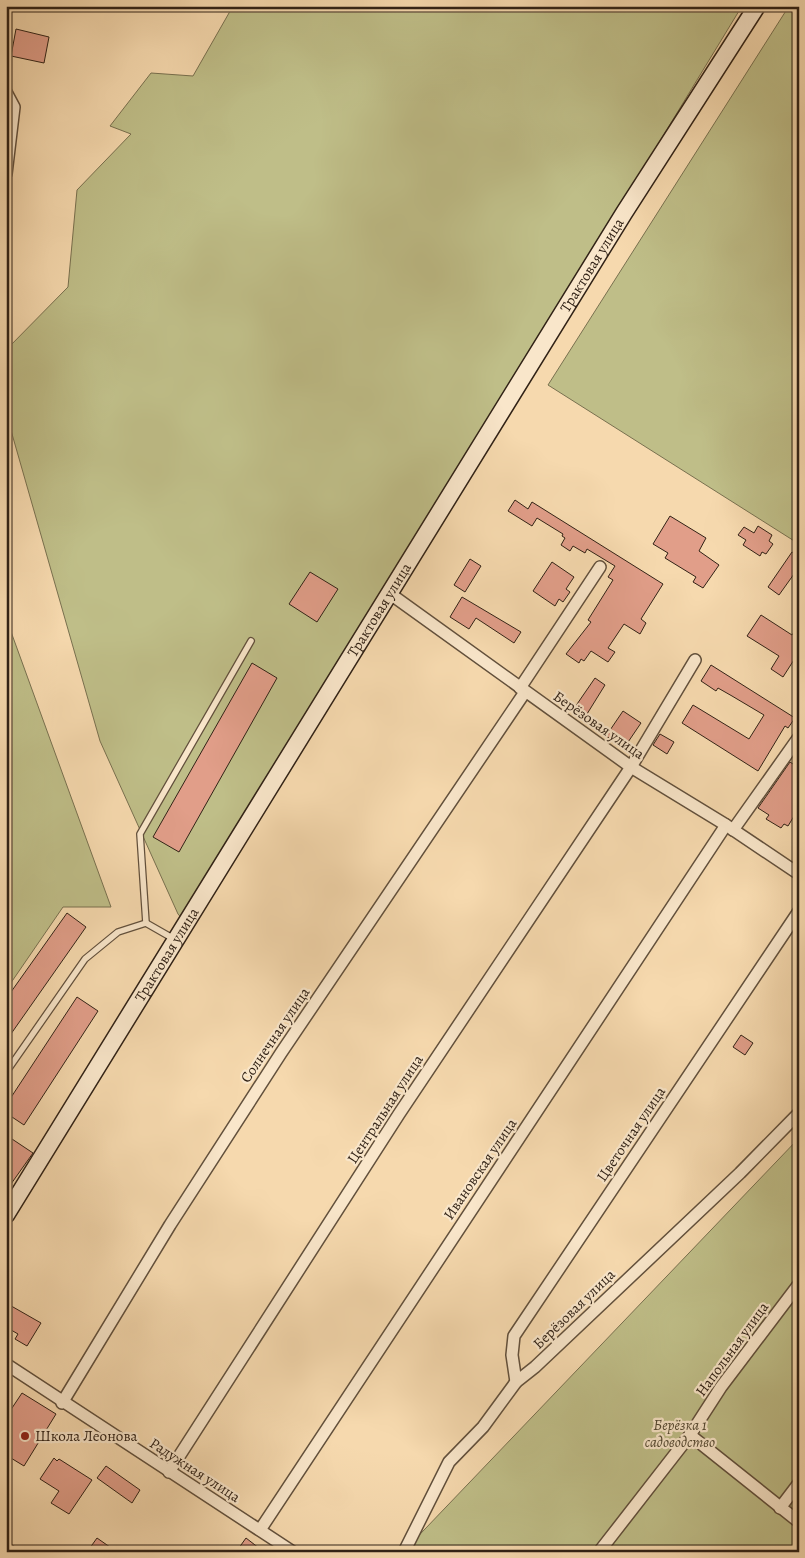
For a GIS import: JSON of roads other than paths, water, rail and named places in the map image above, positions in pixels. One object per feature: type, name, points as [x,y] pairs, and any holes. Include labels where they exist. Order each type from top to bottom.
[{"type":"street","name":"Трактовая улица","points":[[6,1215],[629,204],[758,6]]},
{"type":"street","points":[[6,92],[14,107],[6,174]]},
{"type":"street","name":"Солнечная улица","points":[[62,1403],[170,1225],[281,1053],[522,690],[600,568]]},
{"type":"street","name":"Берёзовая улица","points":[[389,592],[522,690],[632,767],[730,827],[799,874]]},
{"type":"street","name":"Центральная улица","points":[[169,1472],[399,1114],[632,767],[695,660]]},
{"type":"street","name":"Ивановская улица","points":[[260,1530],[730,827],[799,737]]},
{"type":"street","name":"Цветочная улица","points":[[516,1382],[512,1355],[514,1336],[799,912]]},
{"type":"street","name":"Берёзовая улица","points":[[404,1552],[449,1462],[484,1427],[516,1382],[549,1354],[740,1173],[799,1114]]},
{"type":"street","name":"Напольная улица","points":[[599,1552],[690,1435],[721,1387],[799,1284]]},
{"type":"street","name":"Радужная улица","points":[[6,1364],[62,1403],[293,1552]]},
{"type":"street","points":[[690,1435],[799,1522]]},
{"type":"street","points":[[780,1508],[799,1483]]},
{"type":"street","points":[[6,1549],[11,1552]]},
{"type":"lane","points":[[146,923],[140,834],[251,641]]},
{"type":"lane","points":[[7,1071],[85,959],[118,932],[146,923],[175,940]]},
{"type":"place","name":"Школа Леонова","points":[[25,1436]]},
{"type":"park label","name":"Берёзка 1 садоводство","points":[[680,1434]]}]
